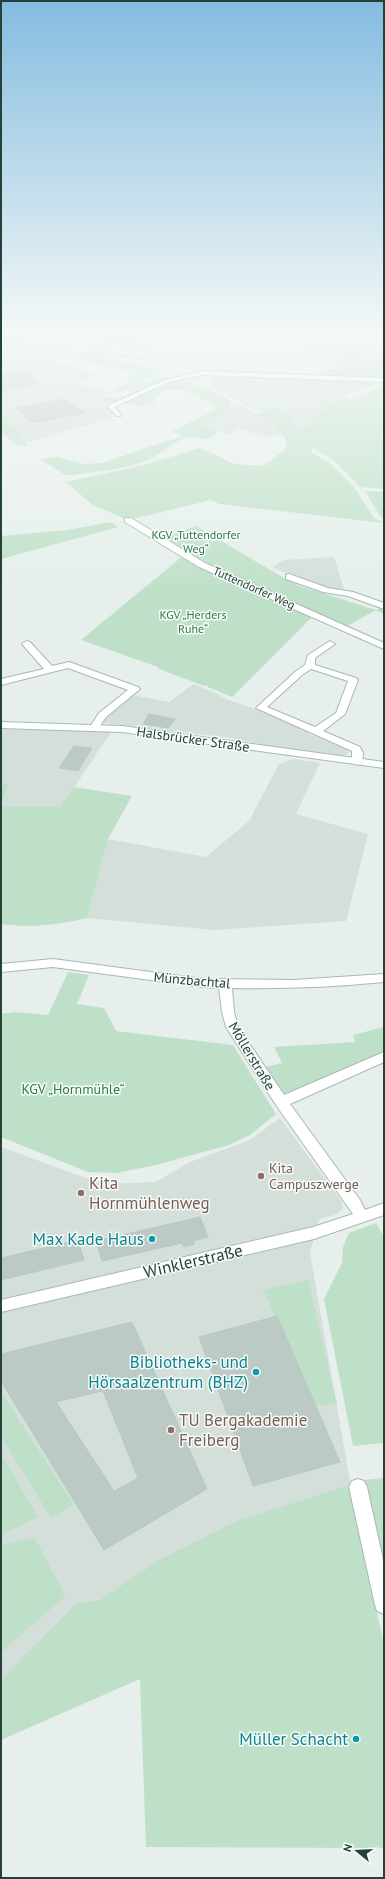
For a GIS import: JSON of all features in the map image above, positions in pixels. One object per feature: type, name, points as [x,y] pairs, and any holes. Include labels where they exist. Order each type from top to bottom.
[{"type":"street","name":"Tuttendorfer Weg","points":[[128,520],[202,565],[384,646]]},
{"type":"street","points":[[289,577],[326,590],[350,594],[384,606]]},
{"type":"street","points":[[27,644],[50,670]]},
{"type":"street","points":[[310,666],[311,657],[330,644]]},
{"type":"street","points":[[1,682],[69,665],[135,689],[102,715],[95,728]]},
{"type":"street","points":[[310,666],[353,680],[340,714],[316,731]]},
{"type":"street","points":[[310,666],[299,673],[262,708],[356,749],[358,753],[357,762]]},
{"type":"street","name":"Halsbrücker Straße","points":[[1,725],[95,728],[187,737],[384,765]]},
{"type":"street","name":"Münzbachtal","points":[[1,968],[53,963],[225,984],[298,985],[384,978]]},
{"type":"street","name":"Möllerstraße","points":[[225,984],[228,1012],[232,1027],[281,1102],[355,1204],[362,1217]]},
{"type":"street","name":"Möllerstraße","points":[[281,1102],[384,1058]]},
{"type":"street","name":"Winklerstraße","points":[[1,1306],[314,1233],[384,1209]]},
{"type":"street","points":[[358,1487],[384,1605]]},
{"type":"shaded area","points":[[7,419],[108,419],[31,442],[25,441]]},
{"type":"shaded area","points":[[223,419],[265,419],[275,424],[284,435],[263,437],[240,429],[227,435],[205,426]]},
{"type":"shaded area","points":[[287,419],[313,419],[305,429],[295,428]]},
{"type":"shaded area","points":[[334,557],[344,589],[324,588],[291,576],[273,567],[284,560]]},
{"type":"shaded area","points":[[193,684],[220,695],[221,697],[271,715],[307,733],[347,750],[349,753],[346,755],[338,755],[269,746],[232,738],[105,723],[101,720],[133,695],[169,702]]},
{"type":"shaded area","points":[[1,729],[111,732],[61,807],[1,806],[9,784],[1,784]]},
{"type":"shaded area","points":[[293,759],[320,763],[296,814],[368,834],[346,921],[214,930],[87,918],[108,839],[206,857],[249,821],[279,764]]},
{"type":"shaded area","name":"TU Bergakademie Freiberg","points":[[280,1118],[342,1202],[343,1209],[335,1215],[319,1219],[310,1253],[360,1538],[1,1740],[1,1147],[102,1184],[156,1182],[190,1162],[250,1140]]},
{"type":"green space","points":[[1,419],[7,419],[20,433],[28,446],[15,444],[1,432]]},
{"type":"green space","points":[[197,419],[222,419],[204,426],[217,432],[211,438],[204,439],[189,437],[178,441],[148,460],[122,468],[75,475],[65,475],[40,459],[57,457],[84,464],[102,463],[180,438],[180,434],[173,432],[174,430]]},
{"type":"green space","points":[[264,419],[292,419],[294,420],[295,428],[305,429],[313,419],[384,419],[384,489],[360,487],[333,460],[313,448],[311,452],[331,464],[354,487],[374,518],[384,523],[220,504],[211,500],[128,520],[93,505],[66,482],[144,465],[200,448],[234,464],[264,466],[285,449],[287,441],[275,424]]},
{"type":"green space","points":[[365,491],[384,492],[384,519],[380,516]]},
{"type":"green space","points":[[111,522],[118,527],[1,559],[1,536],[67,530]]},
{"type":"green space","name":"KGV „Tuttendorfer Weg“","points":[[196,526],[300,586],[376,610],[347,626],[222,572],[160,539]]},
{"type":"green space","name":"KGV „Herders Ruhe“","points":[[184,555],[313,616],[232,697],[208,687],[207,685],[204,686],[159,669],[158,667],[81,640]]},
{"type":"green space","points":[[384,606],[384,614],[376,610]]},
{"type":"green space","points":[[1,784],[9,784],[1,806]]},
{"type":"green space","points":[[74,787],[132,796],[108,839],[87,918],[44,925],[23,926],[1,924],[1,806],[60,807]]},
{"type":"green space","name":"KGV „Hornmühle“","points":[[68,972],[89,975],[77,1004],[104,1008],[116,1031],[233,1045],[276,1114],[250,1135],[229,1145],[156,1165],[116,1173],[88,1172],[1,1137],[1,1014],[15,1012],[48,1015]]},
{"type":"green space","points":[[384,1027],[384,1052],[286,1096],[265,1067],[282,1063],[274,1047],[355,1042],[353,1035]]},
{"type":"green space","points":[[376,1223],[384,1237],[384,1443],[353,1446],[324,1299],[342,1263],[343,1247],[349,1233]]},
{"type":"green space","points":[[308,1280],[337,1404],[316,1406],[263,1290]]},
{"type":"green space","points":[[1,1392],[74,1505],[51,1518],[1,1436]]},
{"type":"green space","points":[[1,1454],[38,1517],[1,1535],[1,1497],[3,1493],[1,1492]]},
{"type":"green space","points":[[384,1478],[384,1560],[363,1480]]},
{"type":"green space","points":[[351,1485],[360,1538],[384,1644],[384,1848],[146,1847],[140,1679],[1,1740],[1,1680],[77,1603],[100,1600],[161,1559],[239,1520]]},
{"type":"green space","points":[[35,1538],[65,1596],[1,1652],[1,1546],[7,1543]]},
{"type":"building","points":[[28,419],[55,419],[33,423]]},
{"type":"building","points":[[149,714],[175,719],[168,728],[143,724]]},
{"type":"building","points":[[74,746],[92,748],[78,771],[59,768]]},
{"type":"building","name":"Max Kade Haus","points":[[200,1217],[208,1237],[193,1241],[194,1244],[184,1247],[182,1243],[102,1261],[96,1241]]},
{"type":"building","points":[[78,1240],[84,1260],[1,1280],[1,1258]]},
{"type":"building","name":"Bibliotheks- und Hörsaalzentrum (BHZ)","points":[[277,1316],[340,1462],[253,1486],[199,1337]]},
{"type":"building","points":[[132,1322],[207,1489],[104,1550],[1,1381],[1,1354]],"holes":[[[103,1391],[138,1478],[114,1491],[56,1402]]]},
{"type":"place","name":"Kita Campuszwerge","points":[[261,1176]]},
{"type":"place","name":"Kita Hornmühlenweg","points":[[81,1193]]},
{"type":"place","name":"Max Kade Haus","points":[[152,1239]]},
{"type":"place","name":"Bibliotheks- und Hörsaalzentrum (BHZ)","points":[[256,1372]]},
{"type":"place","name":"TU Bergakademie Freiberg","points":[[171,1430]]},
{"type":"place","name":"Müller Schacht","points":[[356,1739]]}]
